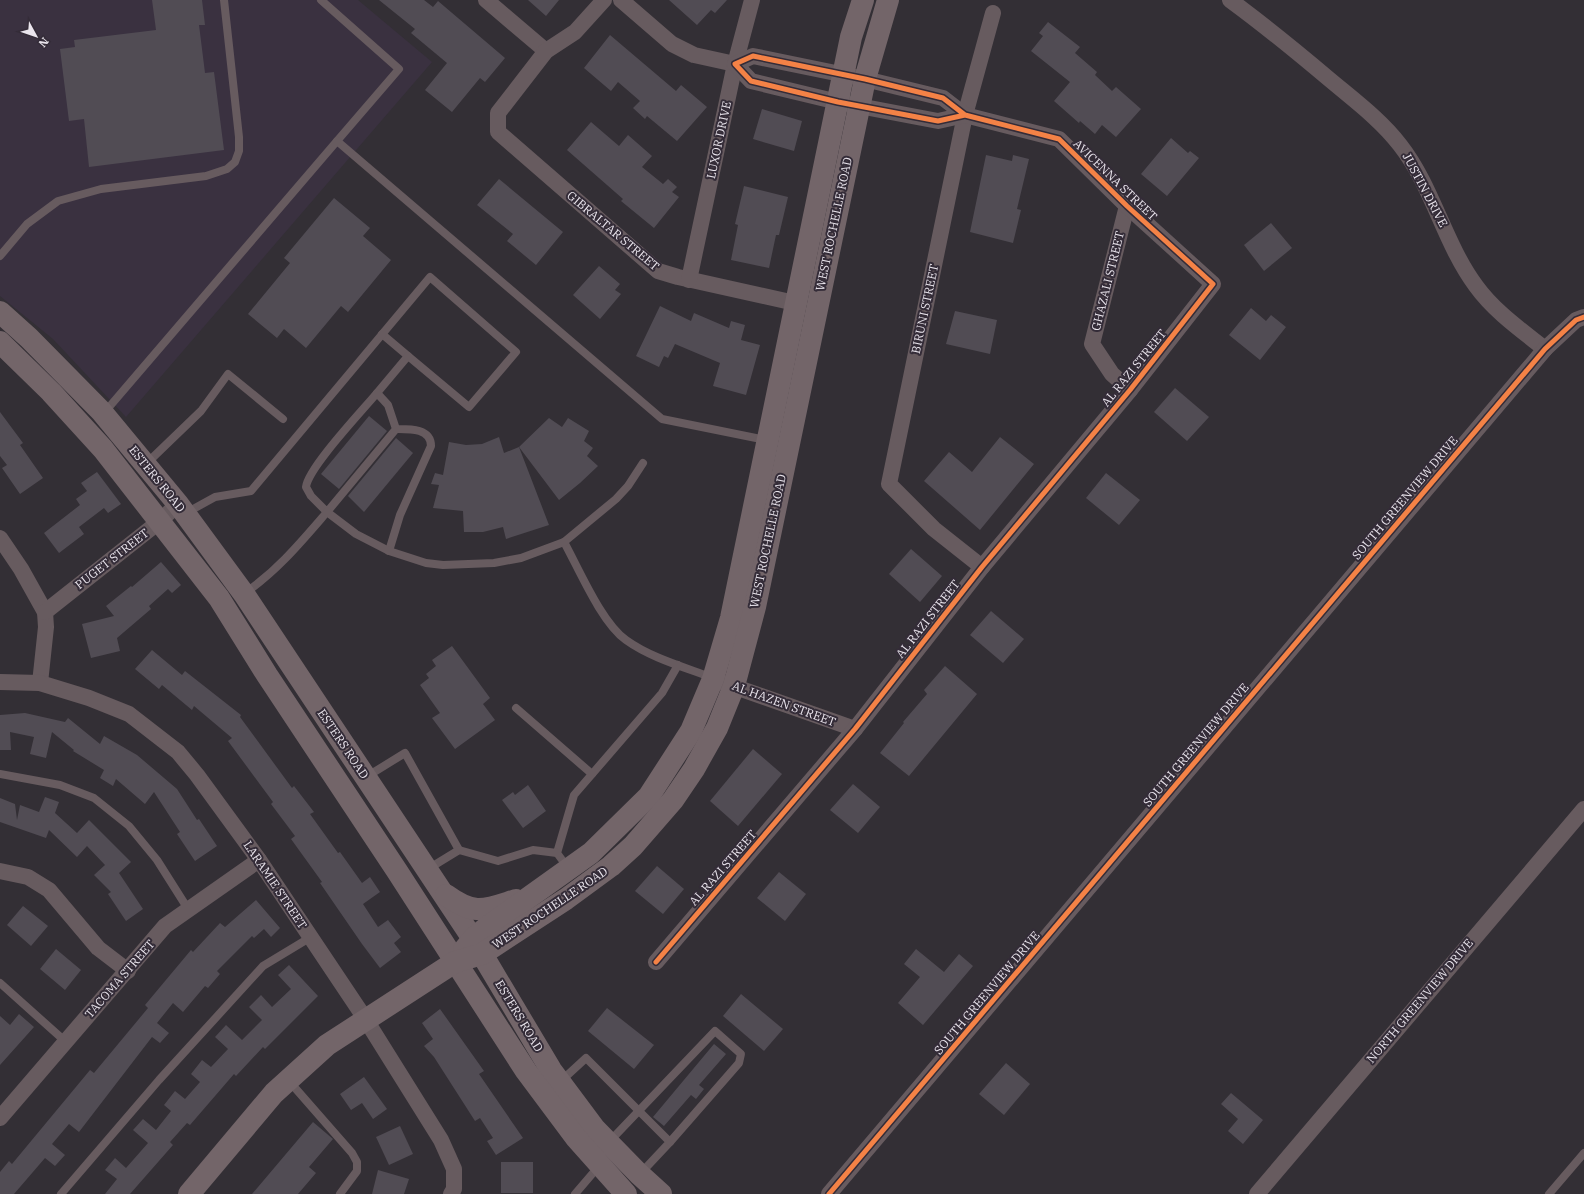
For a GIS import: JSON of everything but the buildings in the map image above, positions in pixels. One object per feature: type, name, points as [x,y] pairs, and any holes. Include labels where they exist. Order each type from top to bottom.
[{"type":"street","points":[[486,0],[546,51],[575,32],[604,0]]},
{"type":"street","points":[[621,0],[672,44],[694,55],[735,64]]},
{"type":"street","name":"LUXOR DRIVE","points":[[689,280],[735,64],[752,0]]},
{"type":"street","name":"WEST ROCHELLE ROAD","points":[[478,946],[549,883],[563,861],[591,853],[649,796],[691,731],[713,679],[730,618],[794,303],[851,37],[862,0]]},
{"type":"street","name":"WEST ROCHELLE ROAD","points":[[189,1194],[274,1093],[327,1045],[478,946],[566,899],[611,866],[633,846],[673,800],[694,769],[717,728],[734,686],[755,607],[859,106],[865,79],[888,0]]},
{"type":"street","name":"JUSTIN DRIVE","points":[[1230,0],[1353,99],[1382,124],[1401,145],[1427,190],[1462,262],[1475,285],[1490,303],[1544,350]]},
{"type":"street","name":"BIRUNI STREET","points":[[982,567],[934,529],[888,484],[965,115],[993,13]]},
{"type":"street","name":"GIBRALTAR STREET","points":[[546,51],[498,113],[498,132],[658,270],[689,280],[794,303]]},
{"type":"street","name":"AVICENNA STREET","points":[[965,115],[938,121],[838,102],[751,81],[735,64],[753,56],[865,79],[943,98],[965,115],[1059,139],[1127,206],[1213,284]]},
{"type":"street","name":"GHAZALI STREET","points":[[1127,206],[1092,344],[1112,374],[1130,390]]},
{"type":"street","name":"AL RAZI STREET","points":[[656,962],[855,729],[982,567],[1130,390],[1213,284]]},
{"type":"street","name":"ESTERS ROAD","points":[[0,312],[29,338],[103,414],[182,509],[244,594],[478,946],[551,1070],[595,1129],[639,1174],[662,1194]]},
{"type":"street","name":"SOUTH GREENVIEW DRIVE","points":[[830,1194],[1544,350],[1576,320],[1584,317]]},
{"type":"street","name":"ESTERS ROAD","points":[[0,342],[51,392],[84,428],[160,521],[219,598],[267,675],[344,790],[526,1071],[553,1109],[599,1166],[626,1194]]},
{"type":"street","name":"PUGET STREET","points":[[44,612],[160,521],[182,509]]},
{"type":"street","points":[[0,538],[21,569],[44,612],[46,627],[40,683]]},
{"type":"street","name":"AL HAZEN STREET","points":[[713,679],[855,729]]},
{"type":"street","name":"LARAMIE STREET","points":[[0,682],[40,683],[89,698],[129,714],[178,752],[197,775],[259,860],[366,1020],[441,1140],[454,1169],[454,1189],[451,1194]]},
{"type":"street","points":[[344,790],[365,777]]},
{"type":"street","name":"NORTH GREENVIEW DRIVE","points":[[1257,1194],[1584,809]]},
{"type":"street","name":"TACOMA STREET","points":[[0,1118],[128,971],[165,926],[259,860]]},
{"type":"street","points":[[0,871],[28,877],[49,890],[98,948],[128,971]]},
{"type":"street","points":[[441,891],[461,906],[474,910],[490,908],[516,900],[549,883]]},
{"type":"lane","points":[[0,256],[26,224],[58,201],[101,189],[206,176],[227,169],[235,162],[239,151],[239,137],[224,0]]},
{"type":"lane","points":[[103,414],[399,69],[321,0]]},
{"type":"lane","points":[[337,141],[662,419],[767,440]]},
{"type":"lane","points":[[182,509],[215,497],[251,491],[382,334],[430,277],[516,352],[469,407],[382,334]]},
{"type":"lane","points":[[408,356],[331,447],[309,478],[306,487],[311,496],[327,512],[356,534],[389,551],[426,563],[443,565],[494,563],[521,558],[564,542],[616,500],[628,486],[643,463]]},
{"type":"lane","points":[[145,464],[202,411],[228,374],[283,420]]},
{"type":"lane","points":[[376,393],[388,405],[396,429]]},
{"type":"lane","points":[[244,594],[263,581],[280,566],[396,429]]},
{"type":"lane","points":[[389,551],[400,515],[431,446],[431,440],[423,432],[412,429],[396,429]]},
{"type":"lane","points":[[564,542],[606,618],[625,639],[650,653],[713,679]]},
{"type":"lane","points":[[365,777],[404,753],[459,850],[498,861],[533,850],[563,861],[574,795],[662,693],[678,665]]},
{"type":"lane","points":[[516,708],[592,774]]},
{"type":"lane","points":[[0,774],[60,785],[94,798],[129,826],[157,860],[188,909]]},
{"type":"lane","points":[[427,870],[459,850]]},
{"type":"lane","points":[[61,1194],[159,1080],[263,966],[311,937]]},
{"type":"lane","points":[[0,983],[66,1042]]},
{"type":"lane","points":[[609,1143],[715,1031],[741,1054],[739,1063],[670,1142],[639,1174]]},
{"type":"lane","points":[[560,1082],[586,1058],[670,1142]]},
{"type":"lane","points":[[288,1080],[341,1141],[357,1162],[357,1172],[340,1194]]},
{"type":"lane","points":[[1549,1194],[1584,1153]]},
{"type":"lane","points":[[574,1194],[599,1166]]},
{"type":"shaded area","points":[[0,0],[358,0],[432,62],[126,417],[53,339],[0,296]]},
{"type":"cycle path","points":[[656,962],[855,729],[982,567],[1130,390],[1213,284],[1127,206],[1059,139],[965,115],[943,98],[865,79],[753,56],[735,64],[751,81],[838,102],[938,121],[965,115]]},
{"type":"cycle path","points":[[829,1194],[1545,349],[1576,320],[1584,317]]}]
